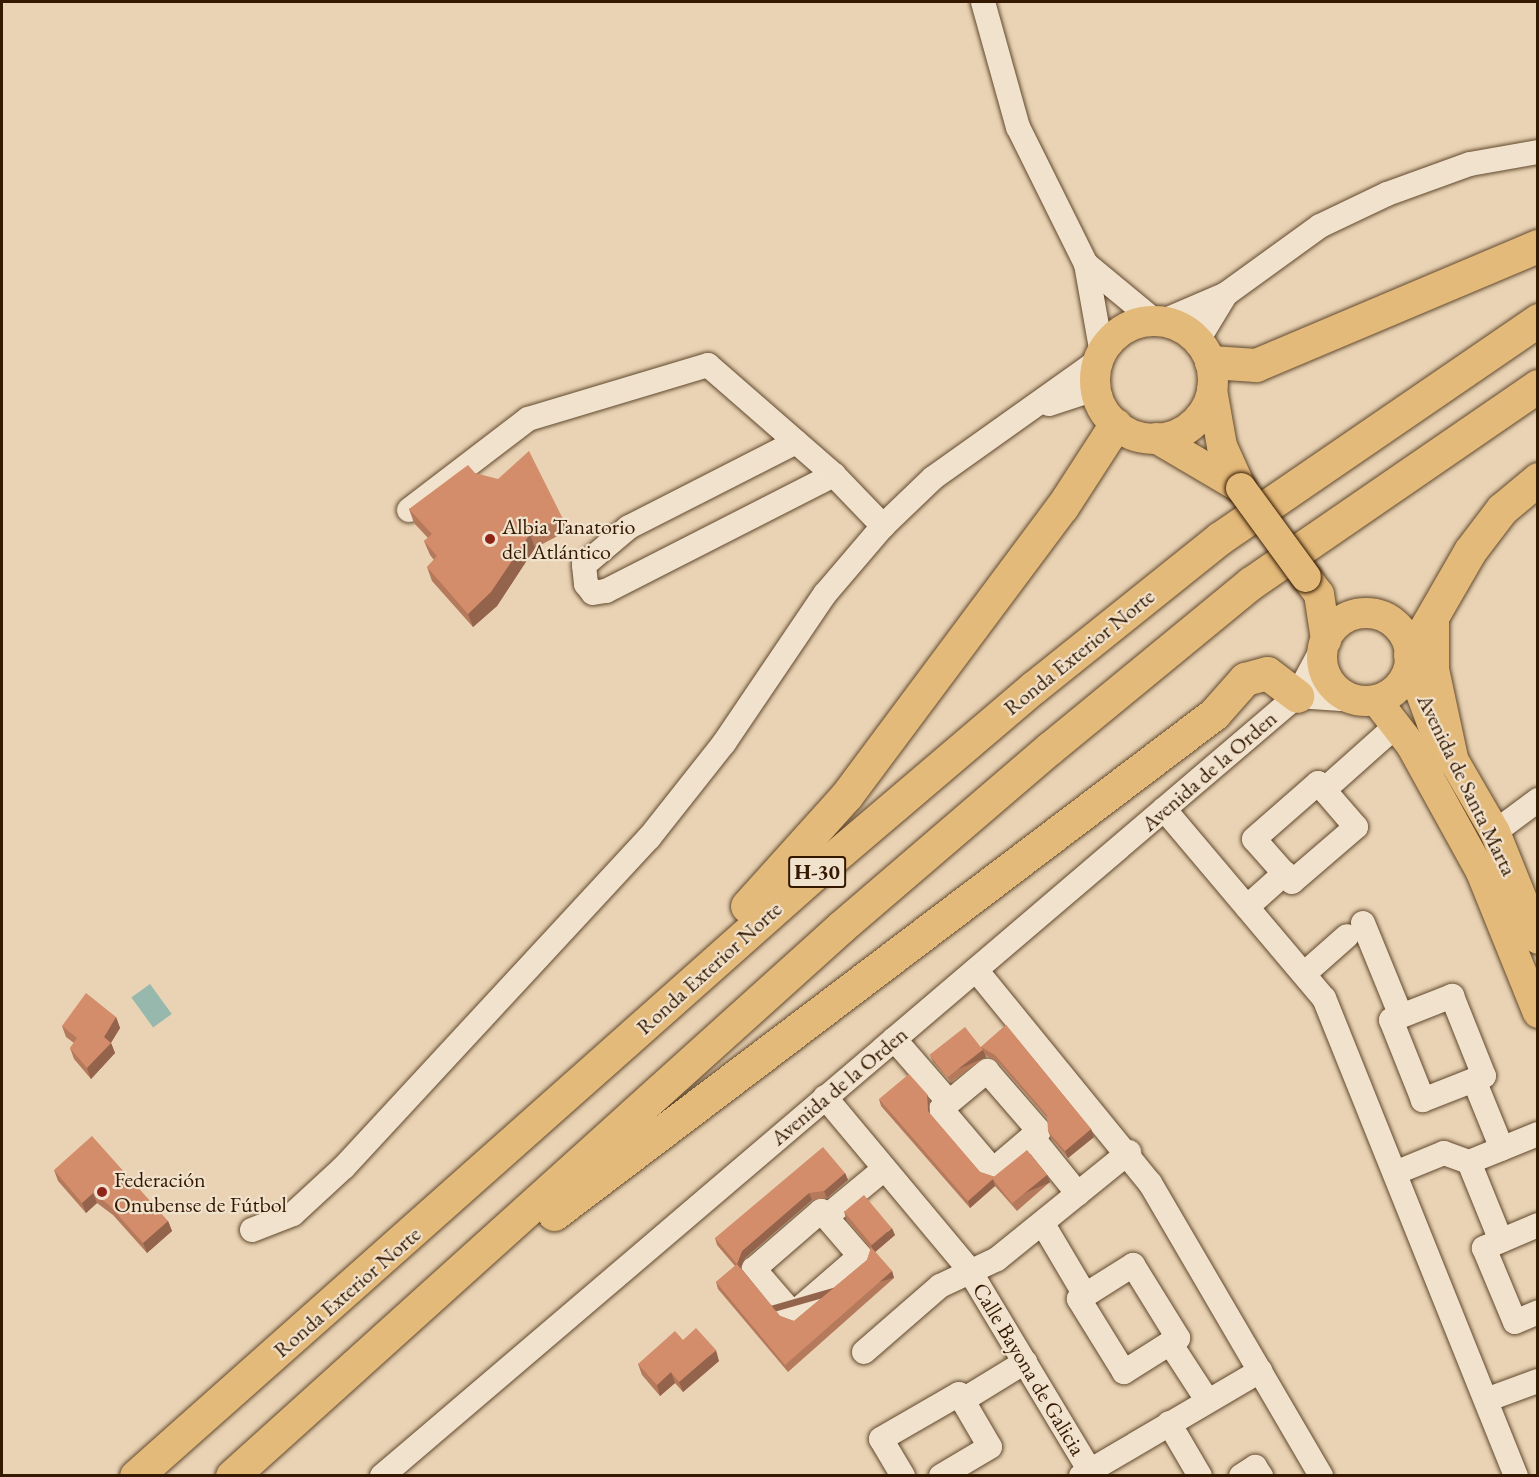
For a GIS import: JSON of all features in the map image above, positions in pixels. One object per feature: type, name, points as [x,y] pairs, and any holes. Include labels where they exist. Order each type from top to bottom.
[{"type":"highway","points":[[1207,364],[1256,365],[1538,246]]},
{"type":"highway","name":"Ronda Exterior Norte","points":[[136,1476],[1034,687],[1220,538],[1538,320]]},
{"type":"highway","name":"H-30","points":[[232,1476],[397,1332],[841,927],[1050,748],[1251,583],[1538,386]]},
{"type":"highway","points":[[535,1124],[680,970],[773,881],[847,795],[1062,507],[1115,425]]},
{"type":"highway","points":[[1410,659],[1432,617],[1502,509],[1538,479]]},
{"type":"highway","points":[[1432,617],[1432,669],[1451,758]]},
{"type":"highway","points":[[397,1332],[1009,872],[1214,714],[1245,679],[1267,673],[1297,696]]},
{"type":"main road","points":[[1241,488],[1156,438],[1115,425],[1095,389],[1100,357],[1124,329],[1158,321],[1207,364],[1222,447],[1241,488],[1313,585],[1358,613],[1394,622],[1410,659],[1397,686],[1366,700],[1327,678],[1324,643],[1313,585]]},
{"type":"main road","points":[[1156,438],[1192,424],[1207,364]]},
{"type":"main road","points":[[1324,643],[1340,621],[1358,613]]},
{"type":"main road","name":"Avenida de Santa Marta","points":[[1410,659],[1451,758],[1495,832],[1538,939]]},
{"type":"main road","name":"Avenida de Santa Marta","points":[[1366,700],[1397,725],[1481,872],[1538,1013]]},
{"type":"street","points":[[252,1230],[293,1214],[344,1167],[649,838],[724,743],[825,594],[883,526],[933,478],[1030,410],[1100,357],[1086,264],[1018,127],[982,2]]},
{"type":"street","points":[[1086,264],[1158,321],[1226,294],[1320,226],[1387,194],[1470,164],[1538,152]]},
{"type":"street","points":[[1207,364],[1226,294]]},
{"type":"street","points":[[408,510],[528,418],[708,365],[834,475],[883,526]]},
{"type":"street","points":[[1030,410],[1095,389]]},
{"type":"street","points":[[796,442],[629,526],[584,565],[586,584],[593,593],[606,591],[834,475]]},
{"type":"street","name":"Avenida de la Orden","points":[[382,1476],[1297,696],[1324,643]]},
{"type":"street","name":"Avenida de la Orden","points":[[1297,696],[1366,700]]},
{"type":"street","points":[[1324,790],[1397,725]]},
{"type":"street","points":[[1318,783],[1324,790],[1356,827],[1292,882],[1254,838],[1318,783]]},
{"type":"street","points":[[1495,832],[1538,800]]},
{"type":"street","points":[[1164,809],[1324,998],[1516,1476]]},
{"type":"street","points":[[1247,907],[1285,873]]},
{"type":"street","points":[[1304,974],[1355,929],[1401,1016]]},
{"type":"street","points":[[976,970],[1129,1152],[1321,1476]]},
{"type":"street","points":[[1452,996],[1484,1076],[1423,1101],[1391,1020],[1401,1016],[1452,996]]},
{"type":"street","points":[[894,1039],[949,1102]]},
{"type":"street","points":[[987,1071],[1039,1131],[993,1170],[941,1108],[949,1102],[987,1071]]},
{"type":"street","points":[[1474,1080],[1502,1149]]},
{"type":"street","name":"Calle Bayona de Galicia","points":[[825,1096],[968,1269],[1025,1362],[1088,1474],[1207,1400],[1260,1371]]},
{"type":"street","points":[[1395,1173],[1444,1154],[1469,1162],[1538,1134]]},
{"type":"street","points":[[1032,1137],[1078,1194]]},
{"type":"street","name":"Calle Bayona de Galicia","points":[[864,1353],[968,1269],[997,1259],[1129,1152]]},
{"type":"street","points":[[1469,1162],[1501,1241]]},
{"type":"street","points":[[826,1217],[884,1169]]},
{"type":"street","points":[[1043,1224],[1085,1294]]},
{"type":"street","points":[[1538,1225],[1484,1248],[1515,1322],[1538,1312]]},
{"type":"street","points":[[1133,1265],[1178,1338],[1124,1372],[1079,1299],[1085,1294],[1133,1265]]},
{"type":"street","points":[[1170,1343],[1207,1400]]},
{"type":"street","points":[[963,1400],[1025,1362]]},
{"type":"street","points":[[1486,1400],[1538,1381]]},
{"type":"street","points":[[903,1476],[881,1439],[959,1394],[990,1447],[941,1476]]},
{"type":"street","points":[[1169,1423],[1200,1476]]},
{"type":"street","points":[[1241,1476],[1255,1467],[1261,1476]]},
{"type":"water","points":[[150,984],[172,1014],[153,1027],[131,998]]},
{"type":"building","name":"Albia Tanatorio del Atlántico","points":[[529,451],[562,517],[530,534],[491,592],[468,614],[427,567],[437,556],[424,541],[432,534],[409,509],[468,465],[475,473],[498,479]]},
{"type":"building","points":[[86,993],[116,1017],[104,1037],[111,1043],[87,1068],[70,1048],[77,1038],[62,1026]]},
{"type":"building","points":[[1006,1025],[1091,1129],[1065,1151],[1048,1131],[1047,1115],[995,1055],[981,1047]]},
{"type":"building","points":[[965,1027],[983,1050],[947,1078],[930,1055]]},
{"type":"building","points":[[909,1074],[927,1094],[928,1111],[980,1172],[995,1177],[968,1201],[879,1099]]},
{"type":"building","name":"Federación Onubense de Fútbol","points":[[92,1136],[168,1221],[143,1243],[109,1205],[93,1193],[82,1203],[54,1170]]},
{"type":"building","points":[[823,1147],[845,1173],[824,1191],[809,1193],[742,1251],[737,1264],[715,1238]]},
{"type":"building","points":[[1027,1150],[1047,1175],[1012,1203],[992,1178]]},
{"type":"building","points":[[864,1195],[892,1228],[872,1245],[844,1212]]},
{"type":"building","points":[[871,1247],[892,1271],[785,1365],[716,1282],[737,1264],[780,1316],[794,1321],[867,1260]]},
{"type":"building","points":[[696,1328],[716,1350],[679,1382],[671,1372],[657,1385],[638,1364],[675,1331],[683,1340]]},
{"type":"place","name":"Albia Tanatorio del Atlántico","points":[[490,539]]},
{"type":"place","name":"Federación Onubense de Fútbol","points":[[102,1192]]}]
